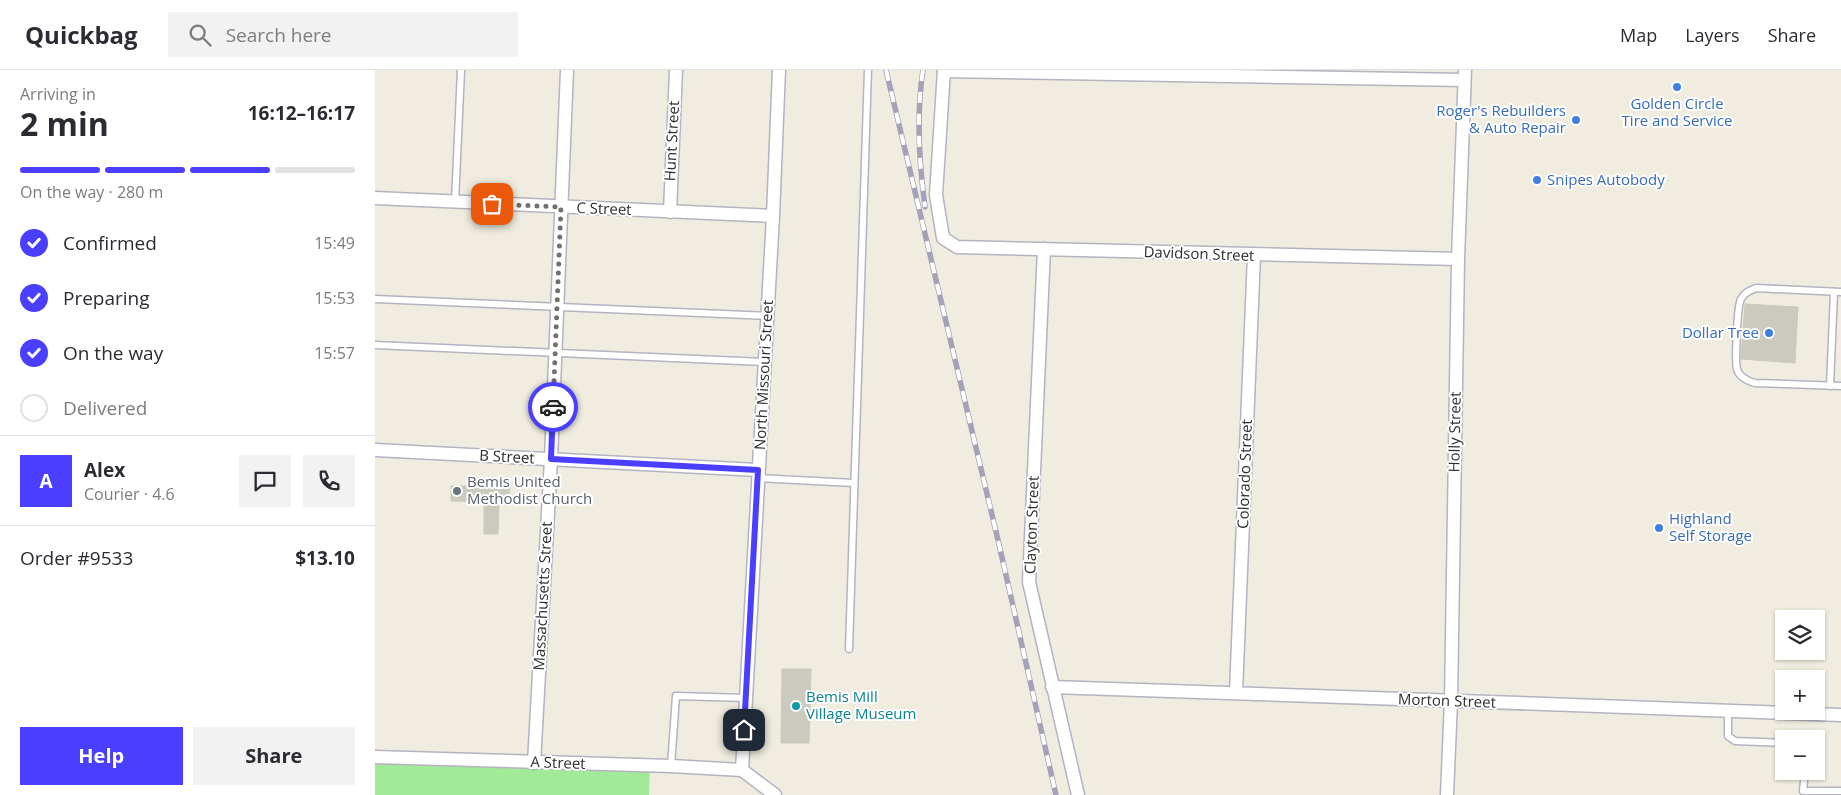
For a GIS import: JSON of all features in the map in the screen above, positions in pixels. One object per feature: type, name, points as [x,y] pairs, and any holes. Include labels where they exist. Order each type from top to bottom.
[{"type":"street","name":"Massachusetts Street","points":[[533,763],[551,459],[567,70]]},
{"type":"street","name":"Hunt Street","points":[[669,212],[676,70]]},
{"type":"street","name":"North Missouri Street","points":[[742,770],[773,216],[779,70]]},
{"type":"street","points":[[944,70],[1464,75]]},
{"type":"street","name":"Davidson Street","points":[[944,70],[936,195],[943,238],[957,247],[1459,260]]},
{"type":"street","name":"Holly Street","points":[[1447,795],[1451,702],[1464,75]]},
{"type":"street","name":"C Street","points":[[375,198],[773,216]]},
{"type":"street","name":"Clayton Street","points":[[1044,249],[1029,582],[1078,795]]},
{"type":"street","name":"Colorado Street","points":[[1236,692],[1253,255]]},
{"type":"street","name":"B Street","points":[[375,450],[551,459],[758,474]]},
{"type":"street","name":"Morton Street","points":[[1053,687],[1236,692],[1451,702],[1841,715]]},
{"type":"street","name":"A Street","points":[[375,757],[742,770]]},
{"type":"street","points":[[742,770],[775,795]]},
{"type":"lane","points":[[455,202],[461,70]]},
{"type":"lane","points":[[849,649],[868,70]]},
{"type":"lane","points":[[1830,386],[1837,292],[1756,288],[1747,292],[1741,298],[1737,310],[1737,370],[1744,379],[1755,384],[1830,386],[1841,386]]},
{"type":"lane","points":[[375,299],[767,316]]},
{"type":"lane","points":[[375,345],[765,362]]},
{"type":"lane","points":[[758,474],[854,483]]},
{"type":"lane","points":[[671,766],[675,696],[746,698]]},
{"type":"lane","points":[[1728,711],[1728,736],[1735,741],[1775,743]]},
{"type":"lane","points":[[1804,780],[1803,793],[1841,791]]},
{"type":"green space","points":[[375,757],[650,766],[649,795],[375,795]]},
{"type":"building","name":"Dollar Tree","points":[[1745,304],[1798,307],[1795,363],[1741,359]]},
{"type":"building","points":[[484,482],[510,486],[509,505],[499,505],[498,534],[484,534],[484,502],[451,501],[451,486],[484,486]]},
{"type":"building","name":"Bemis Mill Village Museum","points":[[782,669],[811,669],[809,743],[781,743]]},
{"type":"railway","points":[[886,70],[998,540],[1056,795]]},
{"type":"railway","points":[[923,70],[919,138],[925,207]]},
{"type":"way so far","points":[[492,204],[561,207],[553,407]]},
{"type":"place","name":"Golden Circle Tire and Service","points":[[1677,87]]},
{"type":"place","name":"Roger's Rebuilders & Auto Repair","points":[[1576,120]]},
{"type":"place","name":"Snipes Autobody","points":[[1537,180]]},
{"type":"place","name":"Dollar Tree","points":[[1769,333]]},
{"type":"place","name":"Bemis United Methodist Church","points":[[457,491]]},
{"type":"place","name":"Highland Self Storage","points":[[1659,528]]},
{"type":"place","name":"Bemis Mill Village Museum","points":[[796,706]]},
{"type":"route","points":[[553,407],[551,459],[758,470],[744,730]]}]
